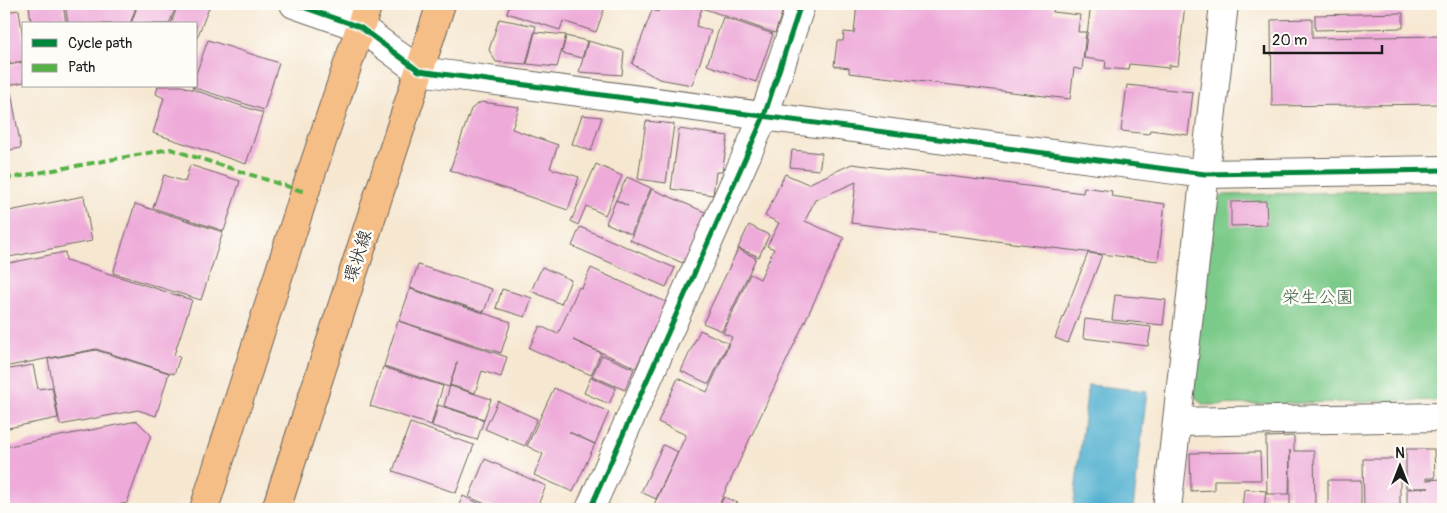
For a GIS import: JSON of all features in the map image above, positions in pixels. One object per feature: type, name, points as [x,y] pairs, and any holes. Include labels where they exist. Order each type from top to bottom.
[{"type":"main road","name":"環状線","points":[[276,509],[441,4]]},
{"type":"main road","points":[[204,509],[305,192],[364,15]]},
{"type":"street","points":[[294,4],[364,15],[419,71],[1204,174],[1443,170]]},
{"type":"street","points":[[590,509],[764,116],[801,4]]},
{"type":"street","points":[[1167,509],[1224,4]]},
{"type":"street","points":[[1177,422],[1443,417]]},
{"type":"green space","name":"栄生公園","points":[[1443,190],[1443,400],[1203,405],[1192,393],[1215,202],[1224,195]]},
{"type":"water","points":[[1088,385],[1147,391],[1133,509],[1073,509]]},
{"type":"building","points":[[29,4],[63,4],[66,22],[31,22]]},
{"type":"building","points":[[65,4],[137,4],[131,22],[68,22]]},
{"type":"building","points":[[138,4],[177,4],[170,22],[132,22]]},
{"type":"building","points":[[178,4],[197,4],[209,8],[198,35],[198,22],[172,22]]},
{"type":"building","points":[[510,4],[606,4],[596,32],[563,21],[560,30],[507,13]]},
{"type":"building","points":[[661,4],[699,4],[704,6],[704,4],[785,4],[775,33],[702,8],[696,26],[711,31],[692,85],[659,79],[632,64],[652,10],[658,12]]},
{"type":"building","points":[[857,4],[1032,4],[1054,7],[1053,12],[1080,15],[1078,32],[1086,32],[1082,70],[1074,68],[1070,99],[849,73],[849,68],[834,66],[837,41],[843,41],[844,32],[854,33]]},
{"type":"building","points":[[1091,4],[1185,4],[1178,66],[1169,65],[1169,68],[1129,64],[1128,70],[1105,68],[1106,61],[1084,58]]},
{"type":"building","points":[[19,10],[22,31],[22,61],[4,64],[4,12]]},
{"type":"building","points":[[1403,13],[1403,28],[1315,30],[1315,15]]},
{"type":"building","points":[[723,17],[773,34],[756,82],[707,65]]},
{"type":"building","points":[[499,19],[536,26],[526,64],[496,62],[489,50]]},
{"type":"building","points":[[1312,19],[1312,38],[1443,36],[1443,104],[1272,106],[1271,20]]},
{"type":"building","points":[[535,32],[566,35],[557,67],[527,64]]},
{"type":"building","points":[[566,36],[587,41],[582,58],[562,53]]},
{"type":"building","points":[[208,40],[279,63],[264,110],[195,88],[198,88],[198,68]]},
{"type":"building","points":[[588,41],[624,51],[622,75],[579,72]]},
{"type":"building","points":[[22,62],[22,82],[4,86],[4,66]]},
{"type":"building","points":[[1127,85],[1193,92],[1188,135],[1150,130],[1149,134],[1121,131]]},
{"type":"building","points":[[158,88],[188,88],[263,113],[246,164],[153,133],[164,98],[156,94]]},
{"type":"building","points":[[11,92],[21,148],[4,151],[4,94]]},
{"type":"building","points":[[481,102],[519,107],[512,129],[558,145],[550,168],[579,177],[568,210],[450,170],[471,109]]},
{"type":"building","points":[[582,115],[602,117],[591,151],[572,144]]},
{"type":"building","points":[[646,121],[674,124],[666,183],[638,179]]},
{"type":"building","points":[[679,129],[728,136],[722,172],[716,172],[713,195],[671,189]]},
{"type":"building","points":[[792,150],[822,153],[819,170],[790,167]]},
{"type":"building","points":[[596,164],[622,176],[605,215],[586,206],[578,225],[571,221]]},
{"type":"building","points":[[852,164],[1083,193],[1084,187],[1112,191],[1111,196],[1165,204],[1158,261],[851,223],[856,182],[815,200],[805,221],[844,238],[717,509],[652,509],[686,435],[658,422],[678,378],[707,392],[732,337],[723,333],[750,274],[760,279],[774,249],[767,246],[779,223],[765,216],[785,174],[808,184]]},
{"type":"building","points":[[190,165],[240,181],[224,231],[153,208],[164,175],[185,182]]},
{"type":"building","points":[[627,177],[651,188],[631,234],[606,223]]},
{"type":"building","points":[[652,189],[707,213],[685,264],[630,240]]},
{"type":"building","points":[[84,196],[92,241],[4,258],[4,212]]},
{"type":"building","points":[[1266,201],[1267,225],[1231,226],[1231,202]]},
{"type":"building","points":[[135,204],[223,232],[201,300],[113,273]]},
{"type":"building","points":[[749,225],[769,235],[759,257],[738,248]]},
{"type":"building","points":[[580,227],[675,268],[666,287],[572,246]]},
{"type":"building","points":[[738,249],[756,258],[722,331],[703,323]]},
{"type":"building","points":[[65,252],[66,260],[192,300],[174,355],[180,357],[174,374],[96,349],[4,367],[4,264]]},
{"type":"building","points":[[1088,253],[1102,255],[1068,343],[1055,338]]},
{"type":"building","points":[[418,265],[492,289],[484,312],[410,288]]},
{"type":"building","points":[[542,267],[571,280],[561,304],[531,291]]},
{"type":"building","points":[[591,268],[666,302],[636,368],[573,340],[601,353],[591,375],[529,348],[540,326],[558,334],[579,287],[582,288]]},
{"type":"building","points":[[410,289],[511,322],[501,353],[399,321]]},
{"type":"building","points":[[502,289],[532,298],[525,317],[496,308]]},
{"type":"building","points":[[1115,295],[1166,300],[1163,325],[1112,320]]},
{"type":"building","points":[[1085,319],[1151,327],[1148,346],[1083,338]]},
{"type":"building","points":[[398,321],[507,357],[501,377],[482,371],[475,393],[450,385],[457,362],[449,387],[384,366]]},
{"type":"building","points":[[700,330],[728,343],[709,384],[681,371]]},
{"type":"building","points":[[96,350],[169,373],[156,416],[138,410],[60,425],[48,359]]},
{"type":"building","points":[[602,355],[634,369],[625,390],[592,376]]},
{"type":"building","points":[[33,365],[38,389],[52,387],[58,418],[8,428],[4,407],[4,370]]},
{"type":"building","points":[[383,367],[443,386],[431,425],[370,406]]},
{"type":"building","points":[[591,377],[616,388],[609,404],[584,393]]},
{"type":"building","points":[[450,386],[491,399],[484,419],[444,406]]},
{"type":"building","points":[[554,388],[609,412],[573,492],[534,475],[543,454],[527,446]]},
{"type":"building","points":[[498,401],[537,419],[525,446],[485,429]]},
{"type":"building","points":[[438,405],[484,420],[477,440],[432,426]]},
{"type":"building","points":[[137,421],[151,435],[127,503],[96,509],[9,509],[4,481],[4,447]]},
{"type":"building","points":[[410,423],[474,445],[456,493],[393,471]]},
{"type":"building","points":[[1294,436],[1294,451],[1314,451],[1315,506],[1290,507],[1290,450],[1289,494],[1267,494],[1266,437]]},
{"type":"building","points":[[663,445],[678,452],[656,499],[641,492]]},
{"type":"building","points":[[1406,449],[1434,449],[1435,478],[1426,478],[1426,480],[1443,479],[1443,509],[1407,509],[1407,489],[1429,488],[1406,488]]},
{"type":"building","points":[[1260,452],[1261,480],[1214,480],[1214,490],[1191,491],[1190,453]]},
{"type":"building","points":[[485,459],[546,486],[536,509],[497,509],[469,497]]},
{"type":"building","points":[[1363,459],[1400,459],[1400,509],[1364,509]]},
{"type":"building","points":[[1328,480],[1361,480],[1361,509],[1328,509]]},
{"type":"building","points":[[1244,489],[1266,491],[1264,509],[1242,509]]},
{"type":"building","points":[[463,496],[491,509],[457,509]]},
{"type":"building","points":[[724,497],[738,503],[735,509],[718,509]]},
{"type":"building","points":[[1186,506],[1204,508],[1204,509],[1186,509]]},
{"type":"marked path","points":[[4,179],[170,149],[305,192]]},
{"type":"cycle path","points":[[294,4],[360,27],[419,71],[1205,174],[1443,170]]},
{"type":"cycle path","points":[[590,509],[764,116],[801,4]]}]
